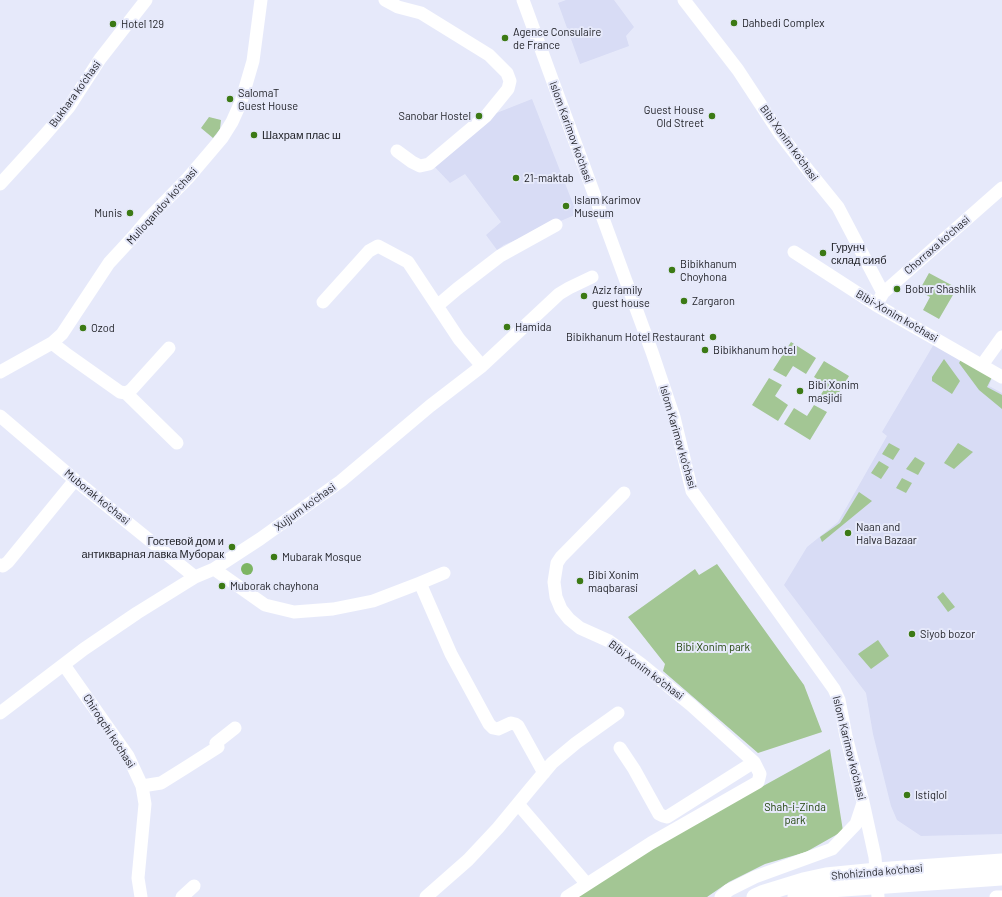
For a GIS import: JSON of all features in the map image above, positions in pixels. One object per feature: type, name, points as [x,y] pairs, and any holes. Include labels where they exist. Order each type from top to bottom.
[{"type":"main road","name":"Shohizinda ko'chasi","points":[[755,897],[764,892],[826,876],[1002,862]]},
{"type":"main road","name":"Shohizinda ko'chasi","points":[[796,897],[830,889],[1002,877]]},
{"type":"street","name":"Bukhara ko'chasi","points":[[0,184],[69,107],[100,59],[146,0]]},
{"type":"street","name":"Mulloqandov ko'chasi","points":[[0,372],[52,343],[62,334],[109,263],[149,218],[188,178],[222,138],[232,122],[244,93],[253,61],[261,0]]},
{"type":"street","points":[[385,0],[398,8],[421,13],[489,54],[507,73],[510,81],[508,89],[486,116],[429,164],[420,166],[396,151]]},
{"type":"street","name":"Islom Karimov ko'chasi","points":[[524,0],[657,366],[674,417],[692,491],[834,689],[839,700],[846,736],[875,857],[878,897]]},
{"type":"street","name":"Bibi Xonim ko'chasi","points":[[684,0],[738,70],[794,152],[838,207],[883,293]]},
{"type":"street","name":"Chorraxa ko'chasi","points":[[876,305],[883,293],[1002,188]]},
{"type":"street","points":[[437,306],[500,256],[556,225]]},
{"type":"street","points":[[323,302],[369,251],[378,246],[408,262],[422,281],[432,300],[459,340],[482,366]]},
{"type":"street","name":"Bibi-Xonim ko'chasi","points":[[794,252],[876,305],[1002,377]]},
{"type":"street","name":"Xujjum ko'chasi","points":[[0,713],[84,649],[137,613],[195,578],[214,569],[260,539],[341,481],[430,406],[482,366],[556,298],[569,288],[592,277]]},
{"type":"street","points":[[982,365],[1002,337]]},
{"type":"street","points":[[52,343],[120,392],[126,393],[177,443]]},
{"type":"street","points":[[126,393],[131,390],[168,348]]},
{"type":"street","name":"Muborak ko'chasi","points":[[0,416],[75,480],[195,578]]},
{"type":"street","points":[[0,565],[3,566],[8,562],[75,480]]},
{"type":"street","name":"Bibi Xonim ko'chasi","points":[[586,884],[651,843],[758,782],[760,774],[754,762],[692,705],[609,641],[580,628],[568,620],[561,609],[556,597],[554,582],[557,563],[561,557],[624,493]]},
{"type":"street","points":[[214,569],[265,605],[294,612],[333,609],[372,601],[444,573]]},
{"type":"street","points":[[420,583],[451,654],[489,724],[493,728],[498,729],[511,723],[518,726],[544,773]]},
{"type":"street","name":"Chiroqchi ko'chasi","points":[[64,665],[128,756],[142,786],[145,804],[138,878],[141,897]]},
{"type":"street","points":[[426,897],[468,860],[498,828],[552,763],[576,743],[618,713]]},
{"type":"street","points":[[142,786],[161,782],[191,764],[218,747],[216,743],[235,728]]},
{"type":"street","points":[[620,748],[634,769],[659,814],[667,817],[754,762]]},
{"type":"street","points":[[721,897],[729,890],[755,877],[832,849],[856,824],[863,802]]},
{"type":"street","points":[[518,804],[586,884],[567,897]]},
{"type":"street","points":[[182,897],[194,886]]},
{"type":"street","points":[[996,897],[1002,896]]},
{"type":"shaded area","points":[[566,0],[614,0],[634,27],[626,36],[629,46],[580,64],[558,3]]},
{"type":"shaded area","name":"21-maktab","points":[[532,99],[577,214],[504,245],[497,250],[486,235],[501,222],[465,174],[450,183],[431,163],[494,114]]},
{"type":"shaded area","name":"Siyob bozor","points":[[934,344],[993,375],[989,386],[1002,393],[1002,834],[921,836],[897,820],[891,806],[873,734],[866,693],[784,585],[807,547],[838,522],[887,436],[882,432]]},
{"type":"shaded area","points":[[245,563],[249,563],[253,569],[249,575],[245,575],[241,571],[241,567]]},
{"type":"green space","points":[[209,117],[221,120],[220,129],[213,138],[201,128]]},
{"type":"green space","points":[[929,273],[957,288],[939,319],[923,310],[930,297],[919,291]]},
{"type":"green space","points":[[791,342],[816,358],[806,374],[793,366],[786,377],[773,370]]},
{"type":"green space","points":[[962,358],[993,375],[987,387],[1002,395],[1002,409],[979,390],[959,363]]},
{"type":"green space","points":[[944,359],[960,381],[952,394],[932,381],[932,377]]},
{"type":"green space","points":[[824,361],[849,376],[832,404],[820,396],[827,385],[814,377]]},
{"type":"green space","points":[[769,378],[782,385],[775,396],[788,405],[778,421],[752,405]]},
{"type":"green space","points":[[814,405],[827,412],[810,440],[784,424],[794,408],[807,416]]},
{"type":"green space","points":[[889,443],[900,449],[893,460],[882,454]]},
{"type":"green space","points":[[958,443],[973,452],[954,469],[944,463]]},
{"type":"green space","points":[[915,457],[925,463],[918,475],[906,469]]},
{"type":"green space","points":[[879,461],[889,467],[881,479],[871,473]]},
{"type":"green space","points":[[902,478],[912,483],[906,493],[896,488]]},
{"type":"green space","points":[[859,492],[872,501],[822,542],[820,537],[840,523]]},
{"type":"green space","name":"Bibi Xonim park","points":[[717,564],[804,685],[822,732],[758,753],[663,671],[665,664],[628,617],[695,569],[699,575]]},
{"type":"green space","points":[[943,592],[955,607],[948,612],[937,597]]},
{"type":"green space","points":[[878,640],[889,656],[871,669],[858,654]]},
{"type":"green space","name":"Shah-i-Zinda park","points":[[830,749],[843,831],[806,852],[765,864],[729,882],[707,897],[577,897],[646,851]]},
{"type":"place","name":"Dahbedi Complex","points":[[734,23]]},
{"type":"place","name":"Hotel 129","points":[[113,24]]},
{"type":"place","name":"Agence Consulaire de France","points":[[505,38]]},
{"type":"place","name":"SalomaT Guest House","points":[[230,99]]},
{"type":"place","name":"Sanobar Hostel","points":[[479,116]]},
{"type":"place","name":"Guest House Old Street","points":[[712,116]]},
{"type":"place","name":"Шахрам плас ш","points":[[254,135]]},
{"type":"place","name":"21-maktab","points":[[516,178]]},
{"type":"place","name":"Islam Karimov Museum","points":[[566,206]]},
{"type":"place","name":"Munis","points":[[130,213]]},
{"type":"place","name":"Гурунч склад сияб","points":[[823,253]]},
{"type":"place","name":"Bibikhanum Choyhona","points":[[672,270]]},
{"type":"place","name":"Bobur Shashlik","points":[[897,289]]},
{"type":"place","name":"Aziz family guest house","points":[[584,296]]},
{"type":"place","name":"Zargaron","points":[[684,301]]},
{"type":"place","name":"Hamida","points":[[507,327]]},
{"type":"place","name":"Ozod","points":[[83,328]]},
{"type":"place","name":"Bibikhanum Hotel Restaurant","points":[[713,337]]},
{"type":"place","name":"Bibikhanum hotel","points":[[705,350]]},
{"type":"place","name":"Bibi Xonim masjidi","points":[[800,391]]},
{"type":"place","name":"Naan and Halva Bazaar","points":[[848,533]]},
{"type":"place","name":"Гостевой дом и антикварная лавка Муборак","points":[[232,547]]},
{"type":"place","name":"Mubarak Mosque","points":[[274,557]]},
{"type":"place","name":"Bibi Xonim maqbarasi","points":[[580,581]]},
{"type":"place","name":"Muborak chayhona","points":[[222,586]]},
{"type":"place","name":"Siyob bozor","points":[[912,634]]},
{"type":"place","name":"Istiqlol","points":[[907,795]]}]
